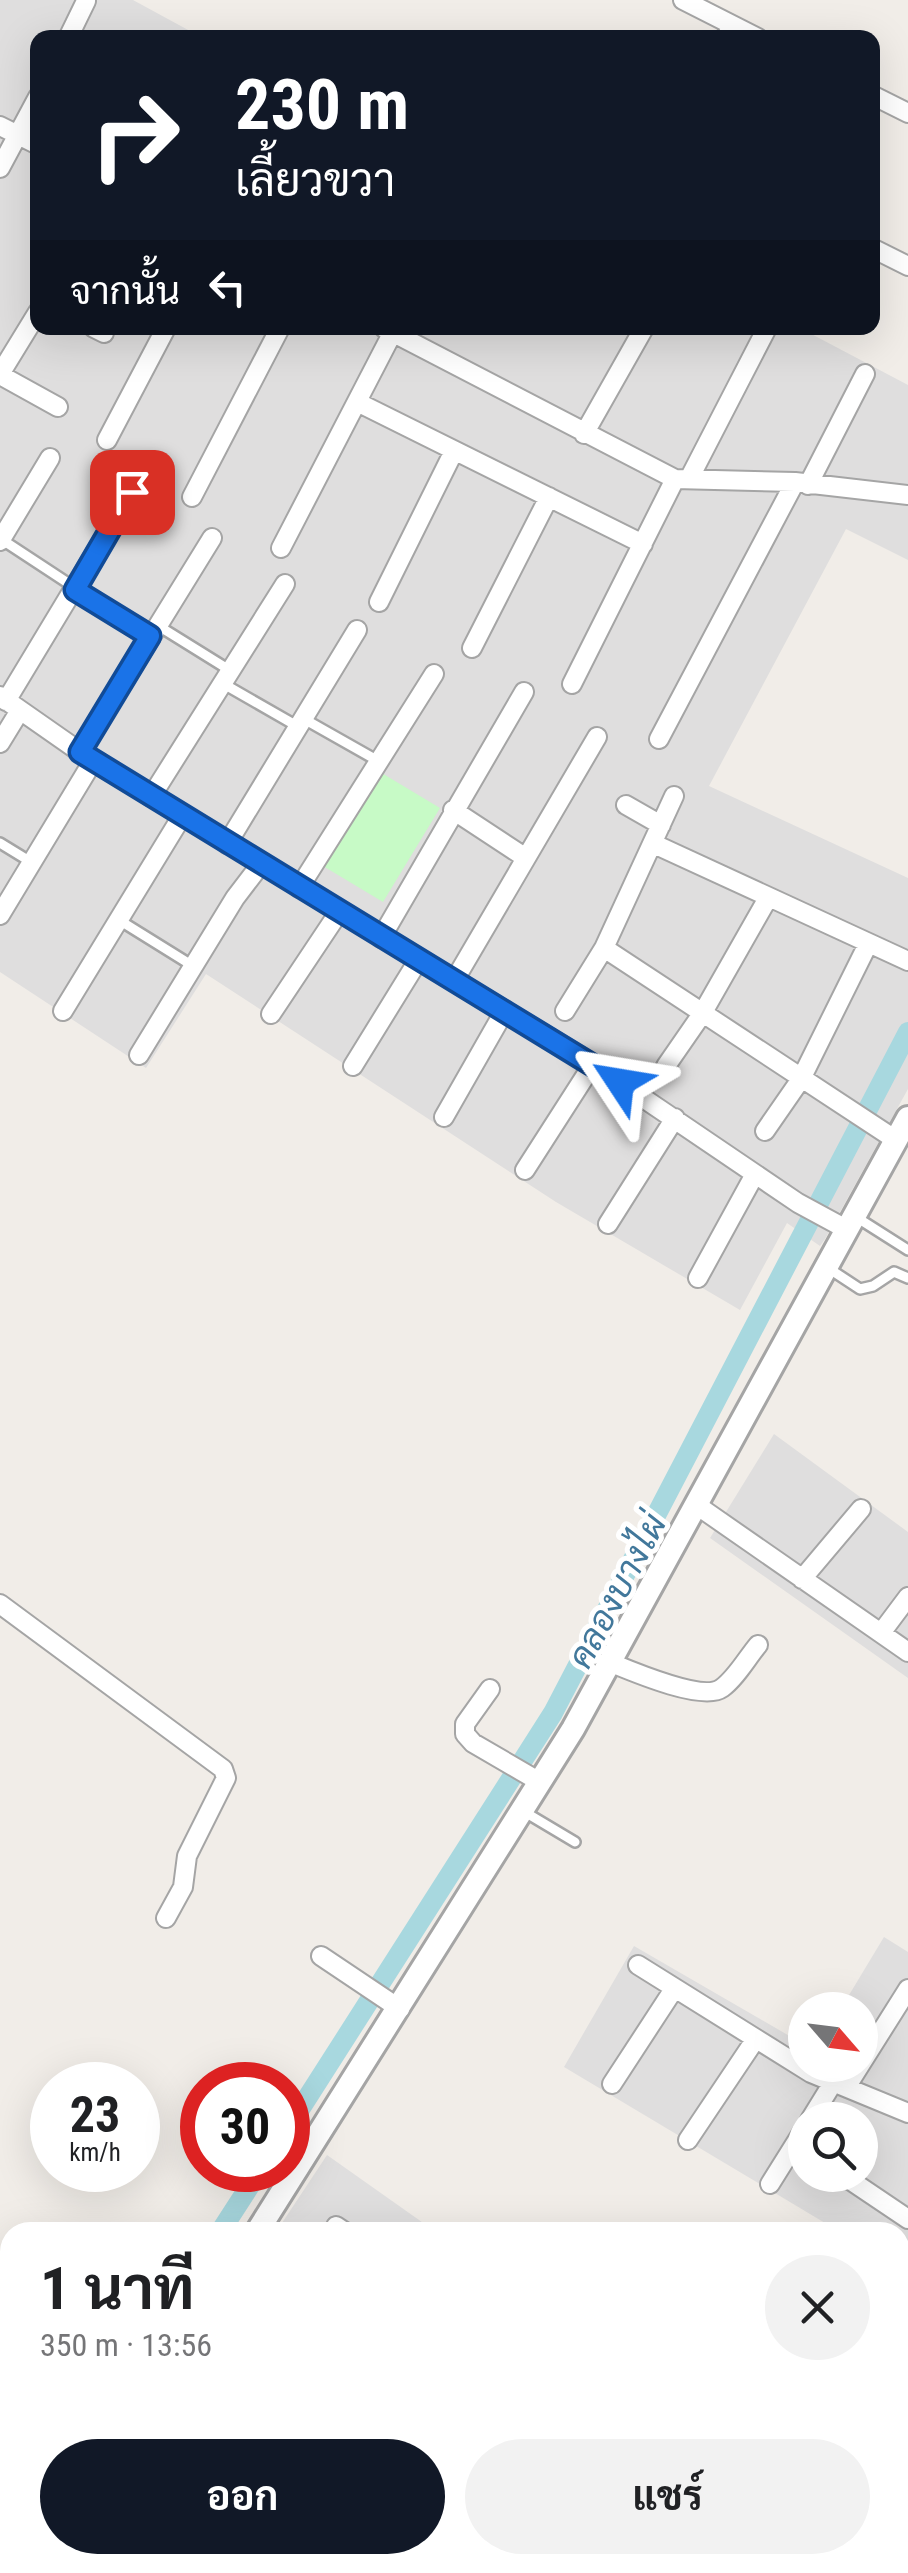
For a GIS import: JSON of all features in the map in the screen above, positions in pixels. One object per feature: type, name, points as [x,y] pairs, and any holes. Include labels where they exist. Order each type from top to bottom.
[{"type":"street","points":[[683,0],[725,30]]},
{"type":"street","points":[[72,30],[86,1]]},
{"type":"street","points":[[880,99],[908,113]]},
{"type":"street","points":[[0,168],[30,112]]},
{"type":"street","points":[[0,126],[30,141]]},
{"type":"street","points":[[880,252],[908,266]]},
{"type":"street","points":[[30,325],[0,375],[58,407]]},
{"type":"street","points":[[107,440],[162,335]]},
{"type":"street","points":[[192,497],[276,335]]},
{"type":"street","points":[[281,548],[358,402],[388,335]]},
{"type":"street","points":[[402,335],[584,434],[682,479],[802,484],[908,495]]},
{"type":"street","points":[[584,434],[640,335]]},
{"type":"street","points":[[572,684],[643,544],[763,335]]},
{"type":"street","points":[[660,739],[865,374]]},
{"type":"street","points":[[358,402],[643,544]]},
{"type":"street","points":[[378,602],[454,451]]},
{"type":"street","points":[[0,540],[50,458]]},
{"type":"street","points":[[0,743],[8,703],[132,492]]},
{"type":"street","points":[[472,648],[550,496]]},
{"type":"street","points":[[0,915],[154,631],[212,538]]},
{"type":"street","points":[[151,797],[285,584]]},
{"type":"street","points":[[227,844],[357,630]]},
{"type":"street","points":[[299,888],[434,674]]},
{"type":"street","points":[[381,938],[524,692]]},
{"type":"street","points":[[8,703],[227,844],[593,1064],[804,1207],[844,1222]]},
{"type":"street","points":[[454,981],[597,737]]},
{"type":"street","points":[[565,1012],[604,948],[674,796]]},
{"type":"street","points":[[626,805],[662,824]]},
{"type":"street","points":[[454,810],[526,858]]},
{"type":"street","points":[[63,1011],[182,816]]},
{"type":"street","points":[[654,844],[908,962]]},
{"type":"street","points":[[139,1055],[261,864]]},
{"type":"street","points":[[666,1066],[702,1014],[768,898]]},
{"type":"street","points":[[271,1014],[339,912]]},
{"type":"street","points":[[765,1131],[800,1078],[868,944]]},
{"type":"street","points":[[604,948],[887,1134]]},
{"type":"street","points":[[353,1066],[419,960]]},
{"type":"street","points":[[444,1117],[506,1010]]},
{"type":"street","points":[[525,1170],[593,1064]]},
{"type":"street","points":[[608,1224],[676,1118]]},
{"type":"street","points":[[262,2222],[392,2005],[523,1811],[534,1778],[610,1662],[825,1266],[887,1134],[908,1118]]},
{"type":"street","points":[[698,1278],[755,1174]]},
{"type":"street","points":[[695,1504],[908,1652]]},
{"type":"street","points":[[802,1579],[862,1509]]},
{"type":"street","points":[[881,1633],[908,1597]]},
{"type":"street","points":[[0,1604],[223,1769],[226,1778],[187,1856],[183,1887],[166,1918]]},
{"type":"street","points":[[610,1662],[648,1678],[705,1693],[721,1689],[758,1645]]},
{"type":"street","points":[[490,1689],[465,1724],[464,1734],[534,1778]]},
{"type":"street","points":[[321,1956],[392,2005]]},
{"type":"street","points":[[638,1965],[811,2072],[908,2113]]},
{"type":"street","points":[[825,2102],[908,1989]]},
{"type":"street","points":[[612,2084],[674,1990]]},
{"type":"street","points":[[688,2140],[755,2040]]},
{"type":"street","points":[[770,2184],[788,2155]]},
{"type":"street","points":[[868,2192],[908,2218]]},
{"type":"lane","points":[[0,540],[75,590],[154,631],[300,722],[380,762]]},
{"type":"lane","points":[[0,843],[32,862]]},
{"type":"lane","points":[[119,920],[193,966]]},
{"type":"lane","points":[[844,1222],[908,1250]]},
{"type":"lane","points":[[825,1266],[860,1288],[873,1286],[894,1272],[908,1278]]},
{"type":"lane","points":[[523,1811],[575,1842]]},
{"type":"shaded area","points":[[0,0],[133,0],[188,30],[30,30],[30,335],[813,335],[908,385],[908,560],[846,529],[709,786],[908,878],[908,1089],[820,1246],[787,1223],[740,1310],[556,1202],[206,974],[146,1068],[0,972]]},
{"type":"shaded area","points":[[774,1434],[908,1532],[908,1678],[710,1538]]},
{"type":"shaded area","points":[[884,1937],[908,1952],[908,2222],[823,2222],[564,2067],[634,1946],[788,2035],[788,2082],[878,2082],[878,1992],[851,1992]]},
{"type":"shaded area","points":[[327,2155],[422,2222],[283,2222],[302,2192],[310,2192],[310,2181]]},
{"type":"green space","points":[[375,769],[440,808],[383,902],[318,863]]},
{"type":"waterway","name":"คลองบางไผ่","points":[[310,2094],[553,1713],[908,1032]]},
{"type":"waterway","name":"คลองบางไผ่","points":[[226,2222],[246,2192]]},
{"type":"route","points":[[132,492],[75,590],[150,636],[80,752],[620,1082]]}]
